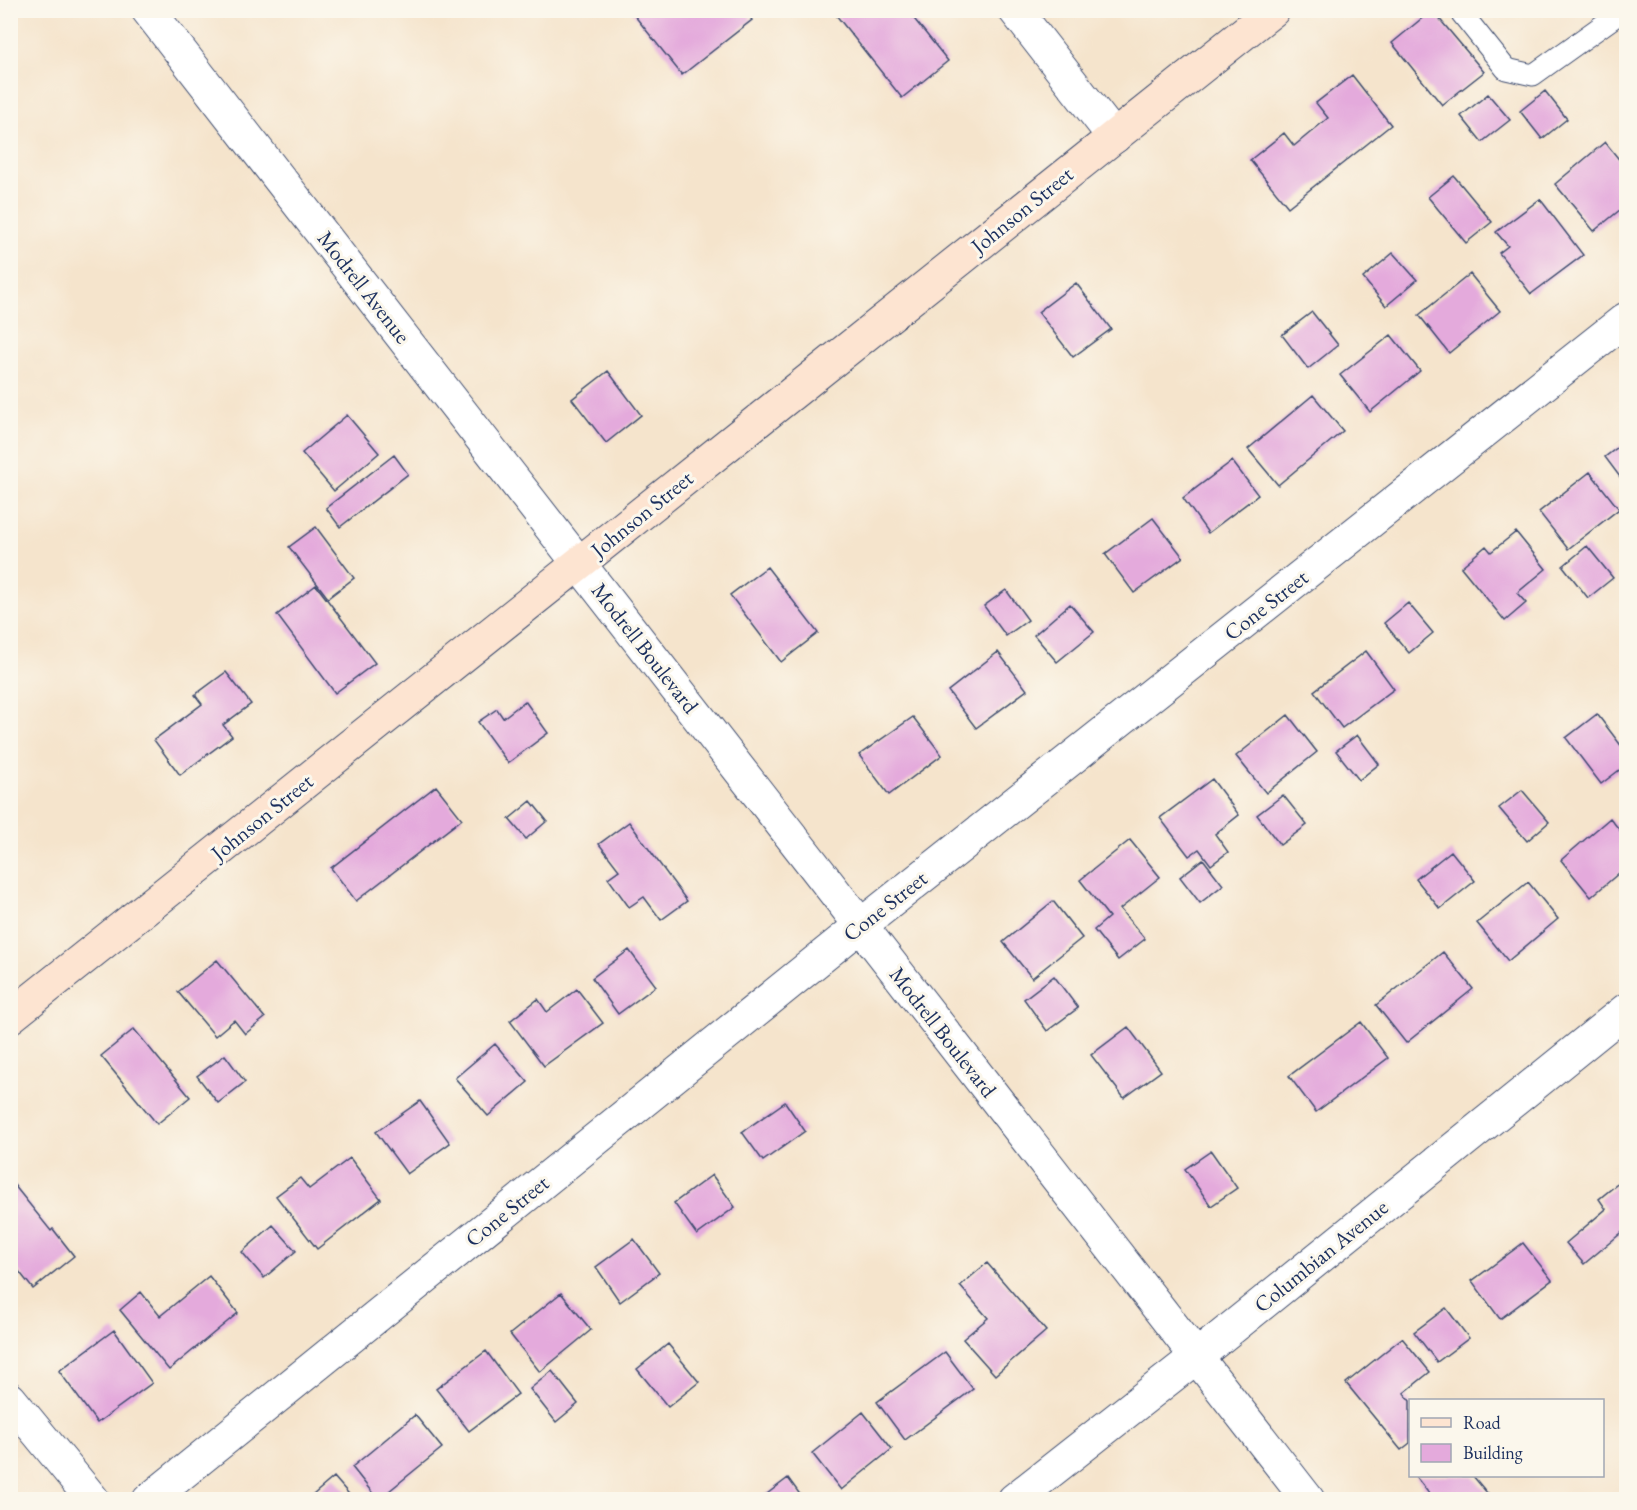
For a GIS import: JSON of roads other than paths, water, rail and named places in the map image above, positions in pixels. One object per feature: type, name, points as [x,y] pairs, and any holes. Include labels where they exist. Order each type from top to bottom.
[{"type":"street","name":"Modrell Avenue","points":[[148,10],[580,563]]},
{"type":"street","points":[[1015,10],[1114,136]]},
{"type":"street","name":"Johnson Street","points":[[10,1017],[1273,10]]},
{"type":"street","name":"Cone Street","points":[[149,1500],[860,926],[1626,319]]},
{"type":"street","name":"Modrell Boulevard","points":[[580,563],[1308,1500]]},
{"type":"street","name":"Columbian Avenue","points":[[1014,1500],[1196,1357],[1626,1010]]},
{"type":"street","points":[[10,1399],[93,1500]]},
{"type":"lane","points":[[1459,10],[1506,69],[1533,75],[1624,10]]}]
